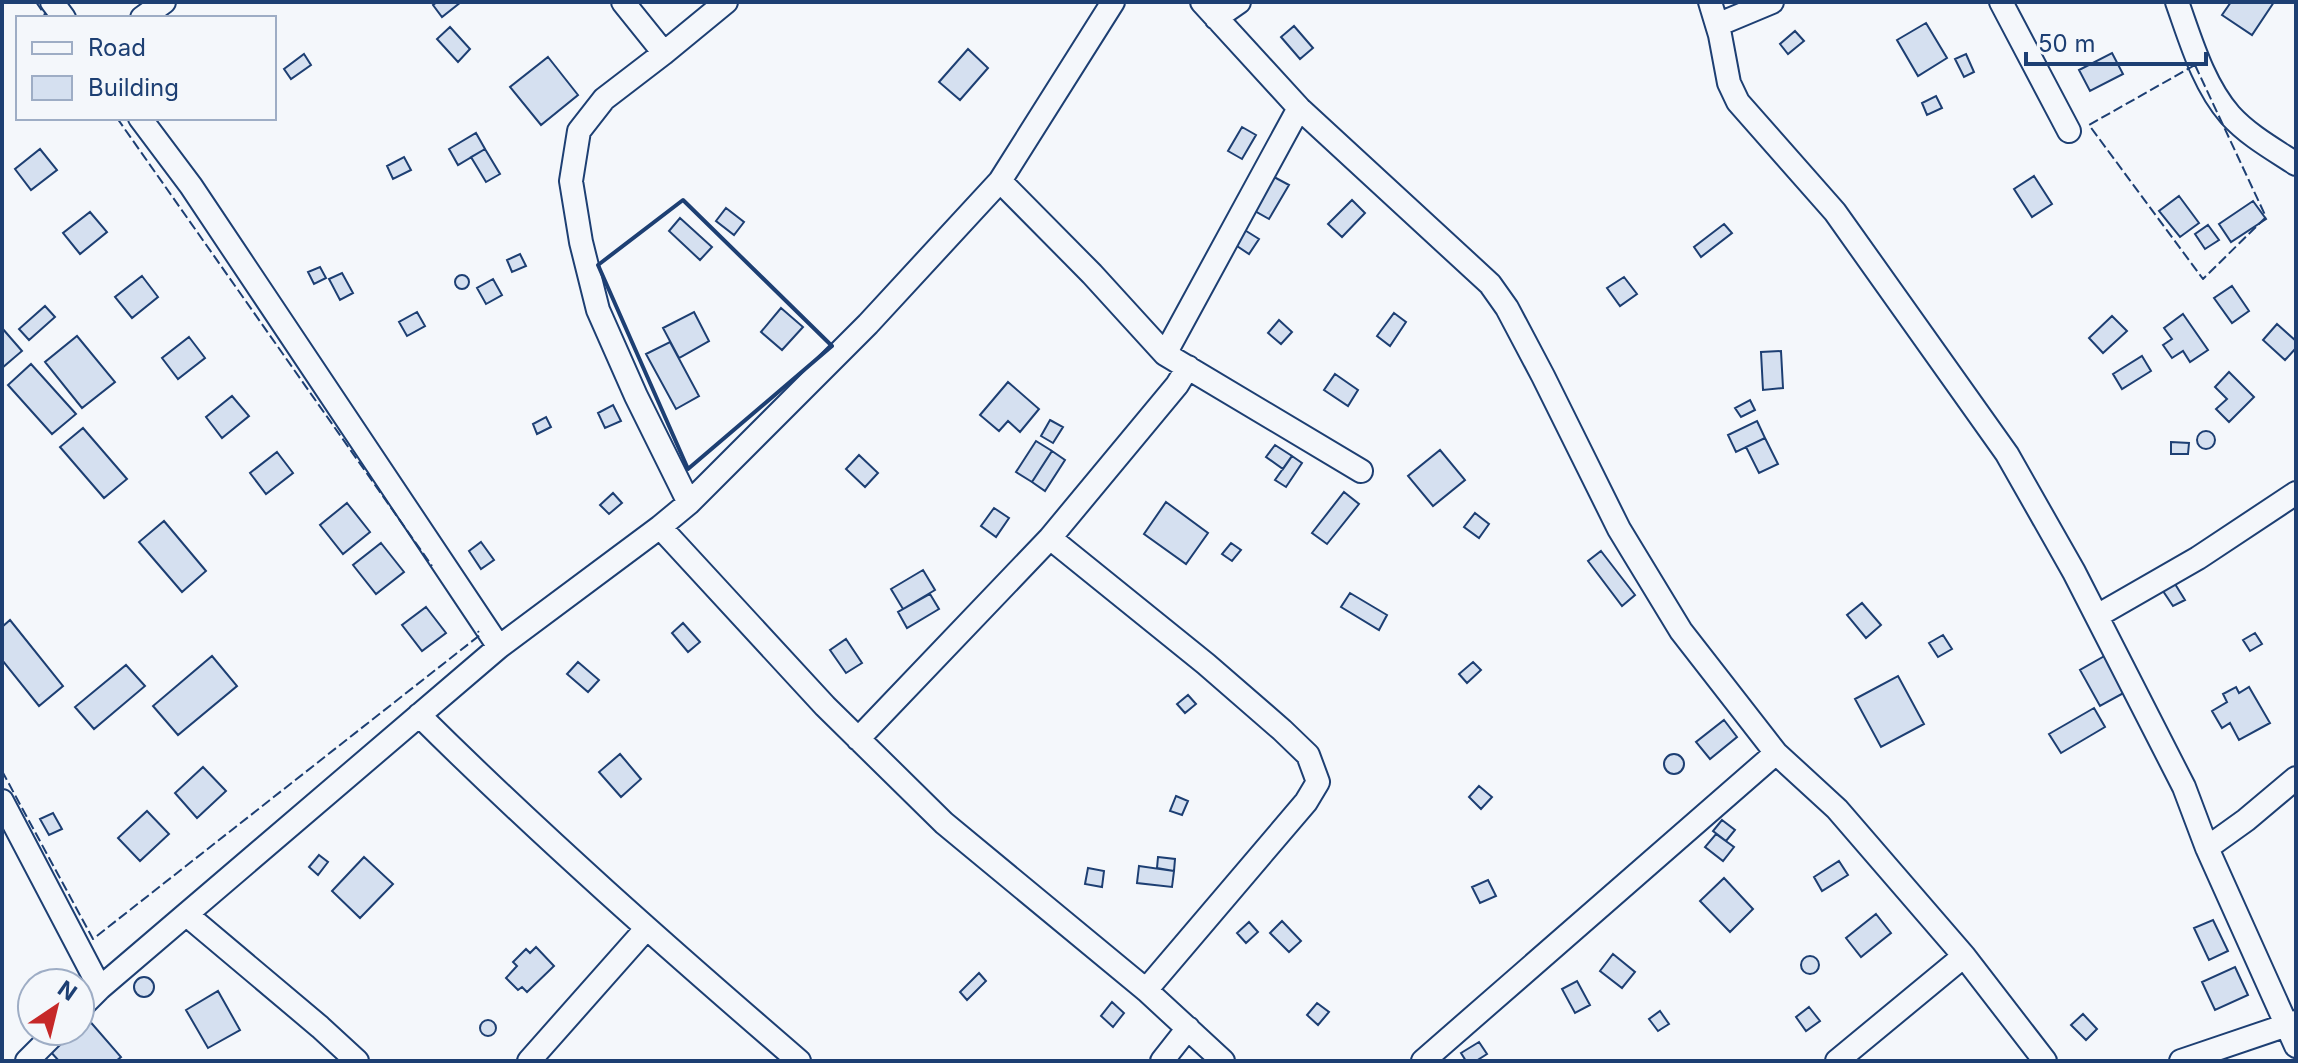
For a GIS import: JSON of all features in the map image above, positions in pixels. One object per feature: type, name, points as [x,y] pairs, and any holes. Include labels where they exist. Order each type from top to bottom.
[{"type":"street","points":[[145,16],[164,2]]},
{"type":"street","points":[[623,2],[664,53]]},
{"type":"street","points":[[689,503],[598,310],[581,242],[571,181],[579,131],[604,99],[726,2]]},
{"type":"street","points":[[96,992],[499,647],[689,503],[868,324],[1000,181],[1113,2]]},
{"type":"street","points":[[1239,2],[1209,10],[1299,108],[1490,284],[1507,308],[1543,376],[1619,529],[1673,619],[1776,753],[1837,809],[1964,956],[2045,1061]]},
{"type":"street","points":[[1710,2],[1729,83],[1738,102],[1835,212],[2007,454],[2074,572],[2184,787],[2207,848],[2291,1023],[2296,1046]]},
{"type":"street","points":[[1717,25],[1772,2]]},
{"type":"street","points":[[2001,2],[2069,131]]},
{"type":"street","points":[[2177,2],[2214,94],[2231,116],[2253,135],[2296,164]]},
{"type":"street","points":[[1165,354],[1299,108]]},
{"type":"street","points":[[142,120],[191,186],[499,647]]},
{"type":"street","points":[[1000,181],[1165,354],[1361,471]]},
{"type":"street","points":[[858,739],[1050,538],[1177,385],[1188,367]]},
{"type":"street","points":[[2097,616],[2198,558],[2296,493]]},
{"type":"street","points":[[660,527],[825,706],[944,823],[1146,990],[1223,1061]]},
{"type":"street","points":[[1050,538],[1195,655],[1291,738],[1308,755],[1318,782],[1306,802],[1146,990]]},
{"type":"street","points":[[419,715],[646,929],[799,1061]]},
{"type":"street","points":[[1423,1061],[1776,753]]},
{"type":"street","points":[[2207,848],[2296,778]]},
{"type":"street","points":[[2,801],[100,988]]},
{"type":"street","points":[[187,915],[357,1061]]},
{"type":"street","points":[[529,1061],[646,929]]},
{"type":"street","points":[[1837,1061],[1964,956]]},
{"type":"street","points":[[2181,1061],[2291,1023]]},
{"type":"street","points":[[1162,1061],[1188,1028]]},
{"type":"building","points":[[437,2],[461,2],[442,17],[433,5]]},
{"type":"building","points":[[2231,2],[2274,2],[2252,35],[2222,15]]},
{"type":"building","points":[[1926,23],[1947,58],[1918,76],[1897,40]]},
{"type":"building","points":[[1294,26],[1313,48],[1300,59],[1281,37]]},
{"type":"building","points":[[450,27],[470,49],[458,62],[437,39]]},
{"type":"building","points":[[1795,31],[1804,41],[1788,54],[1780,44]]},
{"type":"building","points":[[968,49],[988,68],[960,100],[939,82]]},
{"type":"building","points":[[2112,53],[2123,74],[2090,91],[2079,70]]},
{"type":"building","points":[[304,54],[311,65],[291,79],[284,69]]},
{"type":"building","points":[[1966,54],[1974,72],[1964,77],[1955,59]]},
{"type":"building","points":[[548,57],[578,95],[541,125],[510,87]]},
{"type":"building","points":[[1936,96],[1942,108],[1927,115],[1922,103]]},
{"type":"building","points":[[1242,127],[1256,135],[1242,159],[1228,151]]},
{"type":"building","points":[[476,133],[485,149],[458,165],[449,149]]},
{"type":"building","points":[[40,149],[57,170],[31,190],[15,169]]},
{"type":"building","points":[[485,149],[500,174],[486,182],[471,157]]},
{"type":"building","points":[[404,157],[411,170],[393,179],[387,166]]},
{"type":"building","points":[[2034,176],[2052,204],[2032,217],[2014,189]]},
{"type":"building","points":[[1274,177],[1289,185],[1269,219],[1255,211]]},
{"type":"building","points":[[2179,196],[2199,223],[2180,237],[2159,211]]},
{"type":"building","points":[[1352,200],[1365,213],[1342,237],[1328,224]]},
{"type":"building","points":[[2253,201],[2266,219],[2231,242],[2219,224]]},
{"type":"building","points":[[726,208],[744,222],[734,235],[716,221]]},
{"type":"building","points":[[90,212],[107,232],[80,254],[63,233]]},
{"type":"building","points":[[680,218],[712,247],[700,260],[669,231]]},
{"type":"building","points":[[1724,224],[1732,233],[1701,257],[1694,247]]},
{"type":"building","points":[[2208,225],[2219,240],[2205,249],[2195,234]]},
{"type":"building","points":[[1243,229],[1259,239],[1249,254],[1234,244]]},
{"type":"building","points":[[520,254],[526,266],[512,272],[507,260]]},
{"type":"building","points":[[320,267],[326,278],[314,284],[308,272]]},
{"type":"building","points":[[342,273],[353,293],[340,300],[329,279]]},
{"type":"building","points":[[462,275],[469,282],[462,289],[455,282]]},
{"type":"building","points":[[142,276],[158,297],[132,318],[115,297]]},
{"type":"building","points":[[1624,277],[1637,294],[1620,306],[1607,288]]},
{"type":"building","points":[[493,279],[502,295],[486,304],[477,288]]},
{"type":"building","points":[[2232,286],[2249,311],[2232,323],[2214,298]]},
{"type":"building","points":[[45,306],[55,317],[29,340],[19,329]]},
{"type":"building","points":[[781,308],[803,327],[782,350],[761,332]]},
{"type":"building","points":[[417,312],[425,326],[407,336],[399,322]]},
{"type":"building","points":[[694,312],[709,341],[679,358],[663,328]]},
{"type":"building","points":[[1394,313],[1406,322],[1390,346],[1377,336]]},
{"type":"building","points":[[2183,314],[2208,350],[2190,362],[2183,351],[2172,358],[2163,345],[2172,339],[2164,328]]},
{"type":"building","points":[[2112,316],[2127,331],[2103,353],[2089,338]]},
{"type":"building","points":[[1279,320],[1292,332],[1281,344],[1268,333]]},
{"type":"building","points":[[2277,324],[2296,341],[2296,348],[2285,360],[2263,340]]},
{"type":"building","points":[[2,328],[22,351],[2,368]]},
{"type":"building","points":[[77,336],[115,382],[82,408],[45,362]]},
{"type":"building","points":[[189,337],[205,358],[178,379],[162,358]]},
{"type":"building","points":[[670,342],[699,396],[676,409],[646,354]]},
{"type":"building","points":[[1781,351],[1783,388],[1763,390],[1761,352]]},
{"type":"building","points":[[2142,356],[2151,371],[2122,389],[2113,374]]},
{"type":"building","points":[[31,364],[76,414],[52,434],[8,385]]},
{"type":"building","points":[[2229,372],[2254,397],[2229,422],[2216,409],[2227,399],[2215,387]]},
{"type":"building","points":[[1335,374],[1358,390],[1348,406],[1324,390]]},
{"type":"building","points":[[1008,382],[1039,409],[1020,432],[1008,421],[999,431],[980,415]]},
{"type":"building","points":[[232,396],[249,416],[222,438],[206,417]]},
{"type":"building","points":[[1750,400],[1755,410],[1741,417],[1735,408]]},
{"type":"building","points":[[613,405],[621,421],[605,428],[598,413]]},
{"type":"building","points":[[546,417],[551,427],[537,434],[533,424]]},
{"type":"building","points":[[1050,420],[1063,427],[1053,443],[1041,436]]},
{"type":"building","points":[[1757,421],[1765,438],[1736,452],[1728,435]]},
{"type":"building","points":[[83,428],[127,479],[104,498],[60,447]]},
{"type":"building","points":[[2206,431],[2215,440],[2206,449],[2197,440]]},
{"type":"building","points":[[1765,438],[1778,464],[1759,473],[1746,447]]},
{"type":"building","points":[[1036,441],[1052,451],[1032,482],[1016,472]]},
{"type":"building","points":[[2171,442],[2189,443],[2188,454],[2171,454]]},
{"type":"building","points":[[1275,445],[1292,456],[1283,469],[1266,457]]},
{"type":"building","points":[[1440,450],[1465,480],[1433,506],[1408,476]]},
{"type":"building","points":[[1052,451],[1065,460],[1045,491],[1032,482]]},
{"type":"building","points":[[277,452],[293,473],[266,494],[250,473]]},
{"type":"building","points":[[859,455],[878,473],[865,487],[846,469]]},
{"type":"building","points":[[1292,456],[1302,463],[1286,487],[1275,480]]},
{"type":"building","points":[[1344,492],[1359,504],[1327,544],[1312,533]]},
{"type":"building","points":[[613,493],[622,503],[609,514],[600,505]]},
{"type":"building","points":[[1166,502],[1208,533],[1186,564],[1144,534]]},
{"type":"building","points":[[347,503],[370,532],[343,554],[320,525]]},
{"type":"building","points":[[994,508],[1009,518],[996,537],[981,526]]},
{"type":"building","points":[[1475,513],[1489,524],[1479,538],[1464,527]]},
{"type":"building","points":[[164,521],[206,571],[182,592],[139,542]]},
{"type":"building","points":[[481,542],[494,560],[481,569],[469,551]]},
{"type":"building","points":[[381,543],[404,572],[376,594],[353,565]]},
{"type":"building","points":[[1231,543],[1241,550],[1232,561],[1222,554]]},
{"type":"building","points":[[1601,551],[1635,595],[1622,606],[1588,561]]},
{"type":"building","points":[[923,570],[935,590],[903,609],[891,589]]},
{"type":"building","points":[[2175,584],[2185,600],[2173,606],[2163,591]]},
{"type":"building","points":[[1350,593],[1387,615],[1379,630],[1341,607]]},
{"type":"building","points":[[930,594],[939,609],[907,628],[898,612]]},
{"type":"building","points":[[1862,603],[1881,625],[1866,638],[1847,615]]},
{"type":"building","points":[[426,607],[446,633],[422,651],[402,625]]},
{"type":"building","points":[[10,620],[63,686],[39,706],[2,660],[2,627]]},
{"type":"building","points":[[683,623],[700,642],[688,652],[672,633]]},
{"type":"building","points":[[2255,633],[2262,644],[2250,651],[2243,640]]},
{"type":"building","points":[[1943,635],[1952,649],[1938,657],[1929,643]]},
{"type":"building","points":[[846,639],[862,663],[846,673],[830,650]]},
{"type":"building","points":[[2108,654],[2129,690],[2100,706],[2080,670]]},
{"type":"building","points":[[212,656],[237,686],[178,735],[153,706]]},
{"type":"building","points":[[578,662],[599,680],[588,692],[567,674]]},
{"type":"building","points":[[1473,662],[1481,670],[1467,683],[1459,674]]},
{"type":"building","points":[[126,665],[145,686],[94,729],[75,707]]},
{"type":"building","points":[[1898,676],[1924,724],[1881,747],[1855,699]]},
{"type":"building","points":[[2236,687],[2239,693],[2249,687],[2270,723],[2239,740],[2230,723],[2222,728],[2212,711],[2227,702],[2223,694]]},
{"type":"building","points":[[1188,695],[1196,704],[1185,713],[1177,704]]},
{"type":"building","points":[[2094,708],[2105,727],[2061,753],[2049,734]]},
{"type":"building","points":[[1724,720],[1737,737],[1710,759],[1696,742]]},
{"type":"building","points":[[620,754],[641,779],[621,797],[599,772]]},
{"type":"building","points":[[1670,754],[1678,754],[1684,764],[1678,774],[1670,774],[1664,768],[1664,760]]},
{"type":"building","points":[[203,767],[226,791],[197,818],[175,793]]},
{"type":"building","points":[[1479,786],[1492,797],[1481,809],[1469,797]]},
{"type":"building","points":[[1176,796],[1188,801],[1182,815],[1170,811]]},
{"type":"building","points":[[147,811],[169,834],[140,861],[118,838]]},
{"type":"building","points":[[53,813],[62,829],[49,835],[40,819]]},
{"type":"building","points":[[1722,820],[1735,830],[1726,841],[1713,831]]},
{"type":"building","points":[[1716,834],[1734,847],[1723,861],[1705,847]]},
{"type":"building","points":[[319,855],[328,862],[318,875],[309,867]]},
{"type":"building","points":[[364,857],[393,884],[360,918],[332,891]]},
{"type":"building","points":[[1158,857],[1175,859],[1174,871],[1157,868]]},
{"type":"building","points":[[1839,861],[1848,875],[1822,891],[1814,877]]},
{"type":"building","points":[[1139,866],[1174,871],[1172,887],[1137,883]]},
{"type":"building","points":[[1088,868],[1104,871],[1102,887],[1085,884]]},
{"type":"building","points":[[1724,878],[1753,909],[1730,932],[1700,901]]},
{"type":"building","points":[[1488,880],[1496,896],[1480,903],[1472,887]]},
{"type":"building","points":[[1876,914],[1891,933],[1861,957],[1846,938]]},
{"type":"building","points":[[2213,920],[2228,951],[2209,960],[2194,928]]},
{"type":"building","points":[[1282,921],[1301,941],[1289,952],[1270,933]]},
{"type":"building","points":[[1249,922],[1258,932],[1246,943],[1237,933]]},
{"type":"building","points":[[536,947],[554,966],[527,992],[522,987],[518,990],[506,978],[517,966],[513,962],[526,949],[530,953]]},
{"type":"building","points":[[1613,954],[1635,972],[1622,988],[1600,971]]},
{"type":"building","points":[[1810,956],[1819,965],[1810,974],[1801,965]]},
{"type":"building","points":[[2235,967],[2248,995],[2215,1010],[2202,982]]},
{"type":"building","points":[[979,973],[986,981],[967,1000],[960,992]]},
{"type":"building","points":[[144,977],[151,980],[154,987],[151,994],[144,997],[137,994],[134,987],[137,980]]},
{"type":"building","points":[[1577,981],[1590,1005],[1575,1013],[1562,989]]},
{"type":"building","points":[[218,991],[240,1030],[208,1048],[186,1010]]},
{"type":"building","points":[[1112,1002],[1124,1013],[1113,1027],[1101,1016]]},
{"type":"building","points":[[1317,1003],[1329,1012],[1318,1025],[1307,1015]]},
{"type":"building","points":[[1809,1007],[1820,1021],[1806,1031],[1796,1017]]},
{"type":"building","points":[[1660,1011],[1669,1024],[1658,1031],[1649,1019]]},
{"type":"building","points":[[2083,1014],[2097,1029],[2086,1040],[2071,1025]]},
{"type":"building","points":[[485,1020],[491,1020],[496,1028],[494,1034],[485,1036],[480,1031],[480,1025]]},
{"type":"building","points":[[96,1028],[121,1057],[116,1061],[59,1061],[49,1050],[52,1047],[96,1047]]},
{"type":"building","points":[[1479,1042],[1487,1054],[1476,1061],[1466,1061],[1461,1053]]},
{"type":"fence","points":[[36,2],[46,16]]},
{"type":"fence","points":[[2195,65],[2266,217],[2203,279],[2089,125],[2195,65]]},
{"type":"fence","points":[[118,120],[432,566]]},
{"type":"fence","points":[[2,771],[93,939],[480,635],[478,631]]},
{"type":"wall","points":[[683,200],[832,346],[688,469],[598,265],[683,200]]}]
